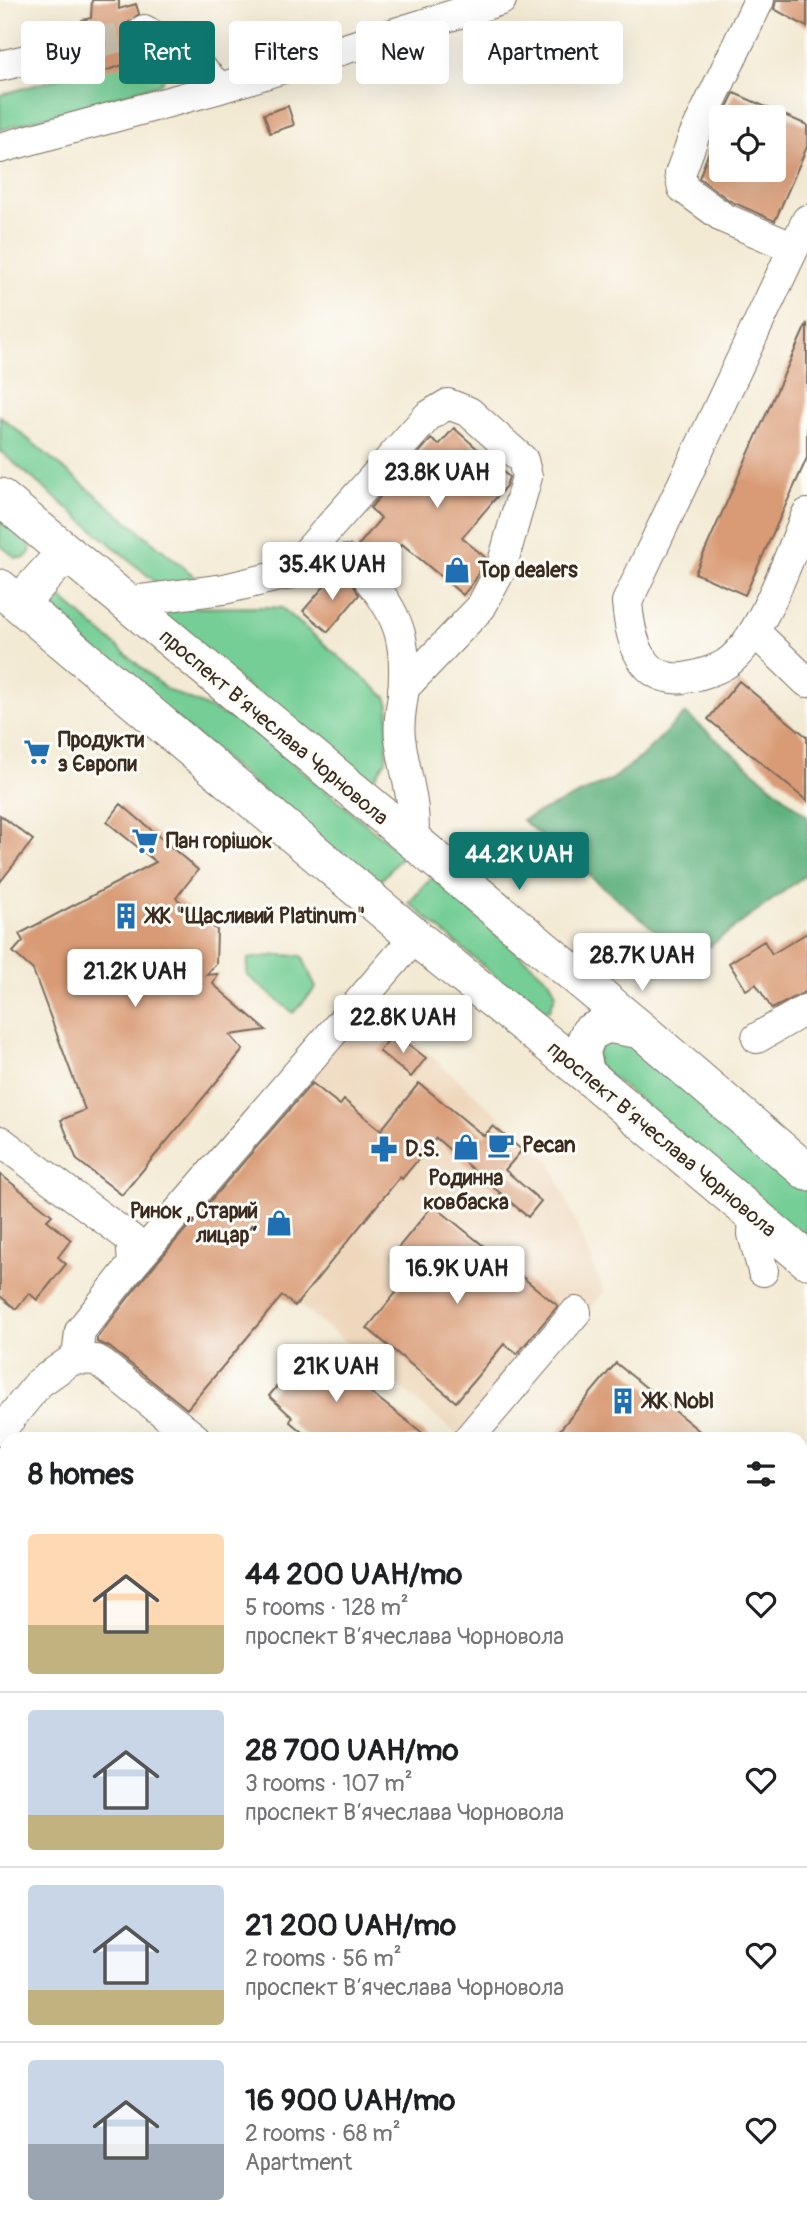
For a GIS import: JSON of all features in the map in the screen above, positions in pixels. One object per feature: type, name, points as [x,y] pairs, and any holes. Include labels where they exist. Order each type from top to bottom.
[{"type":"main road","name":"проспект Вʼячеслава Чорновола","points":[[0,497],[412,843],[641,1030],[807,1172]]},
{"type":"main road","points":[[9,596],[65,552]]},
{"type":"main road","name":"проспект Вʼячеслава Чорновола","points":[[9,596],[415,937],[586,1074],[807,1260]]},
{"type":"main road","points":[[530,1029],[554,1031],[569,1024],[580,1012],[582,1001],[574,974]]},
{"type":"main road","points":[[586,1074],[581,1051],[589,1033],[607,1024],[641,1030]]},
{"type":"street","points":[[0,148],[220,88],[501,0]]},
{"type":"street","points":[[759,0],[694,136],[680,174],[683,188],[724,218],[794,248]]},
{"type":"street","points":[[0,66],[21,61]]},
{"type":"street","points":[[215,83],[220,88]]},
{"type":"street","points":[[807,220],[627,602],[635,647],[650,667],[663,677],[681,680],[715,670],[728,662],[755,632],[807,514]]},
{"type":"street","points":[[287,575],[428,416],[448,404],[469,412],[523,460],[527,477],[501,569],[481,607],[403,689]]},
{"type":"street","points":[[124,602],[224,589],[346,560]]},
{"type":"street","points":[[370,581],[390,605],[400,628],[405,659],[399,735],[416,813],[412,843]]},
{"type":"street","points":[[755,632],[807,682]]},
{"type":"street","points":[[77,1359],[80,1331],[133,1264],[415,937]]},
{"type":"street","points":[[757,1038],[807,1009]]},
{"type":"street","points":[[0,1141],[131,1239],[133,1264]]},
{"type":"street","points":[[754,1215],[753,1234],[763,1271]]},
{"type":"street","points":[[473,1432],[576,1312]]},
{"type":"street","points":[[0,1431],[39,1382],[77,1359],[97,1360],[187,1432]]},
{"type":"shaded area","points":[[371,1002],[551,1163],[604,1292],[484,1432],[454,1432],[287,1294],[192,1409],[98,1327]]},
{"type":"green space","points":[[119,61],[119,84],[160,84],[0,130],[0,95],[39,84],[105,84],[105,65]]},
{"type":"green space","points":[[0,416],[205,585],[160,586],[0,451]]},
{"type":"green space","points":[[0,519],[29,543],[31,551],[25,558],[16,558],[0,545]]},
{"type":"green space","points":[[59,596],[166,689],[249,726],[403,855],[376,886],[48,612]]},
{"type":"green space","points":[[153,608],[282,608],[386,697],[389,706],[386,760],[368,788]]},
{"type":"green space","points":[[685,713],[807,816],[807,874],[691,960],[522,820],[613,779],[642,756]]},
{"type":"green space","points":[[432,877],[550,981],[556,994],[549,1011],[534,1009],[409,903]]},
{"type":"green space","points":[[279,955],[302,956],[316,988],[293,1013],[247,975],[248,959]]},
{"type":"green space","points":[[620,1034],[807,1192],[807,1242],[595,1063],[602,1039]]},
{"type":"building","points":[[92,0],[119,0],[119,9],[136,4],[139,14],[130,21],[119,21],[119,66],[105,71],[105,21],[82,20],[91,18]]},
{"type":"building","points":[[776,0],[807,0],[807,27],[774,9]]},
{"type":"building","points":[[734,93],[761,105],[728,105]]},
{"type":"building","points":[[288,106],[294,125],[270,133],[264,114]]},
{"type":"building","points":[[786,116],[807,125],[807,147],[775,221],[730,201],[699,178],[709,152],[709,182],[786,182]]},
{"type":"building","points":[[807,323],[807,458],[745,595],[695,573]]},
{"type":"building","points":[[454,428],[509,477],[506,486],[462,538],[486,558],[475,580],[463,595],[402,544],[381,568],[376,565],[362,566],[363,555],[357,547],[381,518],[370,508],[431,439],[439,445]]},
{"type":"building","points":[[354,575],[353,584],[359,595],[328,632],[303,611],[327,583]]},
{"type":"building","points":[[739,681],[807,737],[807,801],[708,719]]},
{"type":"building","points":[[121,804],[198,870],[176,898],[217,930],[216,964],[206,975],[218,974],[213,984],[266,1030],[230,1035],[243,1050],[122,1195],[77,1160],[61,1120],[85,1110],[33,970],[13,952],[23,941],[19,934],[156,862],[107,822]]},
{"type":"building","points":[[0,815],[33,840],[0,882]]},
{"type":"building","points":[[807,933],[807,991],[772,1009],[756,984],[746,990],[729,963],[764,941],[772,954]]},
{"type":"building","points":[[394,1033],[426,1058],[411,1077],[379,1051]]},
{"type":"building","name":"Ринок „Старий лицар“","points":[[312,1083],[340,1105],[344,1100],[381,1130],[419,1083],[484,1136],[493,1126],[522,1150],[505,1170],[541,1201],[528,1217],[436,1138],[402,1179],[400,1177],[295,1306],[282,1296],[187,1409],[108,1346],[97,1342],[97,1338],[146,1275]]},
{"type":"building","points":[[0,1174],[52,1215],[47,1220],[71,1240],[58,1257],[66,1264],[37,1300],[29,1293],[16,1309],[0,1296]]},
{"type":"building","points":[[433,1205],[558,1306],[517,1354],[504,1344],[456,1402],[367,1328],[414,1271],[393,1254]]},
{"type":"building","points":[[316,1350],[421,1432],[302,1432],[290,1422],[292,1417],[269,1396],[302,1355],[307,1359]]},
{"type":"building","name":"ЖК Nobl","points":[[616,1363],[701,1432],[558,1432]]},
{"type":"tunnel","points":[[105,41],[119,37]]},
{"type":"place","name":"Top dealers","points":[[457,570]]},
{"type":"place","name":"Продукти з Європи","points":[[37,752]]},
{"type":"place","name":"Пан горішок","points":[[145,841]]},
{"type":"place","name":"ЖК \"Щасливий Platinum\"","points":[[126,916]]},
{"type":"place","name":"Pecan","points":[[501,1145]]},
{"type":"place","name":"Родинна ковбаска","points":[[466,1147]]},
{"type":"place","name":"D.S.","points":[[384,1149]]},
{"type":"place","name":"Ринок „Старий лицар“","points":[[279,1223]]},
{"type":"place","name":"ЖК Nobl","points":[[623,1401]]}]
